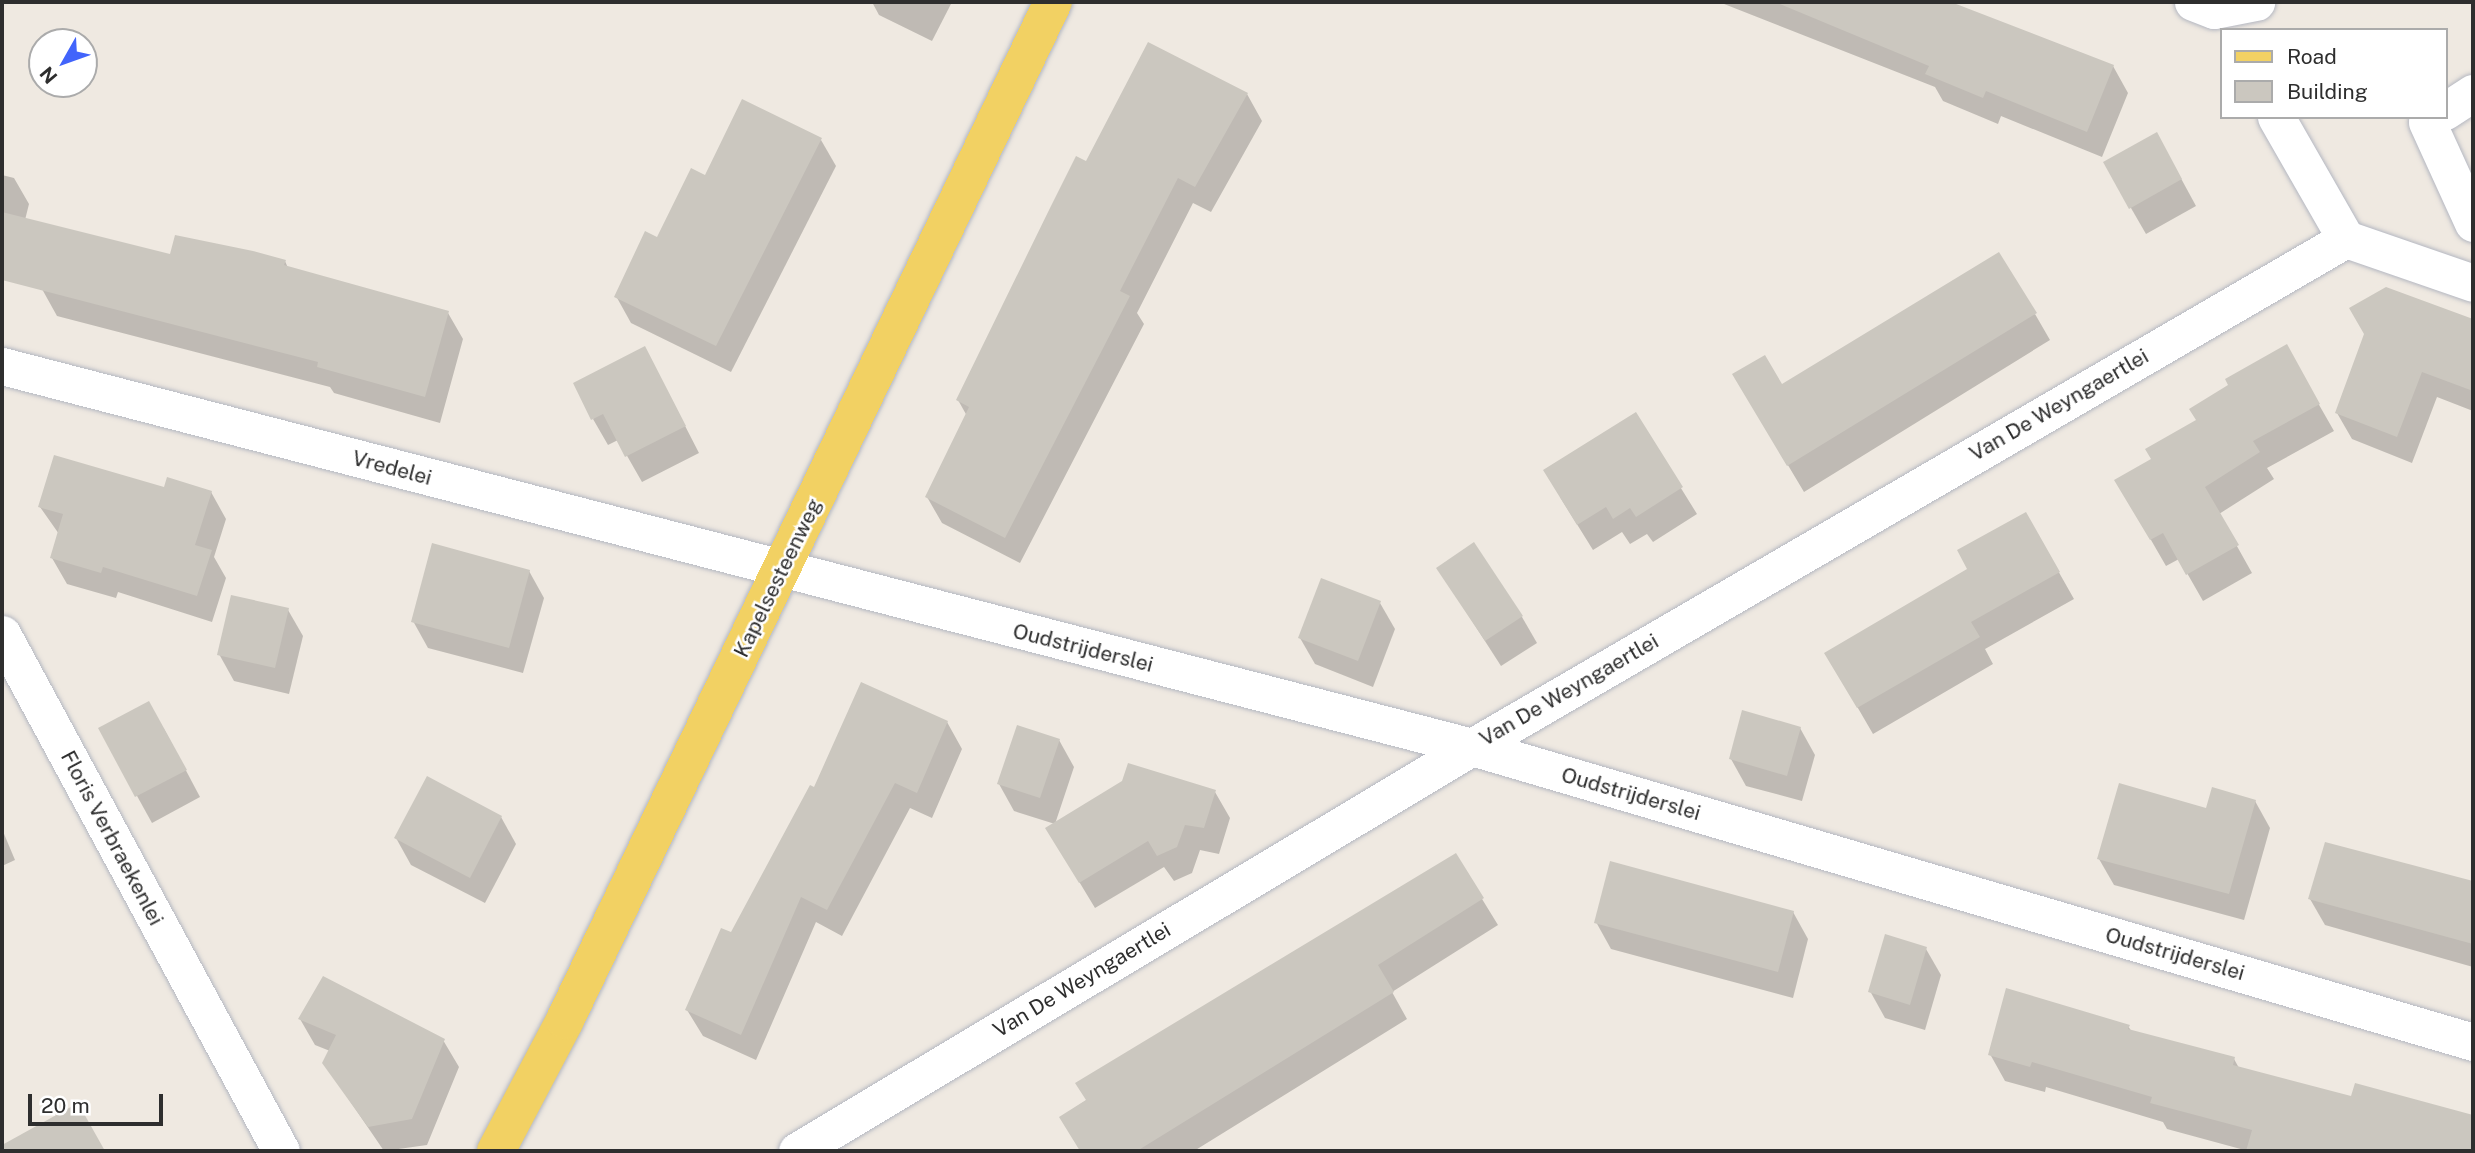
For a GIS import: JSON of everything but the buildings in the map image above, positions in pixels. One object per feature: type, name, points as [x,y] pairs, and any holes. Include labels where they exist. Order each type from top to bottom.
[{"type":"main road","name":"Kapelsesteenweg","points":[[496,1151],[565,1020],[1053,2]]},
{"type":"street","points":[[2211,14],[2256,2]]},
{"type":"street","points":[[2447,110],[2473,93]]},
{"type":"street","points":[[2277,119],[2346,239],[2473,283]]},
{"type":"street","points":[[2432,119],[2427,122],[2473,223]]},
{"type":"street","name":"Van De Weyngaertlei","points":[[797,1151],[1472,747],[2346,239]]},
{"type":"street","name":"Vredelei","points":[[2,366],[782,571]]},
{"type":"street","name":"Oudstrijderslei","points":[[782,571],[1472,747],[2473,1042]]},
{"type":"street","name":"Floris Verbraekenlei","points":[[2,634],[281,1151]]}]
